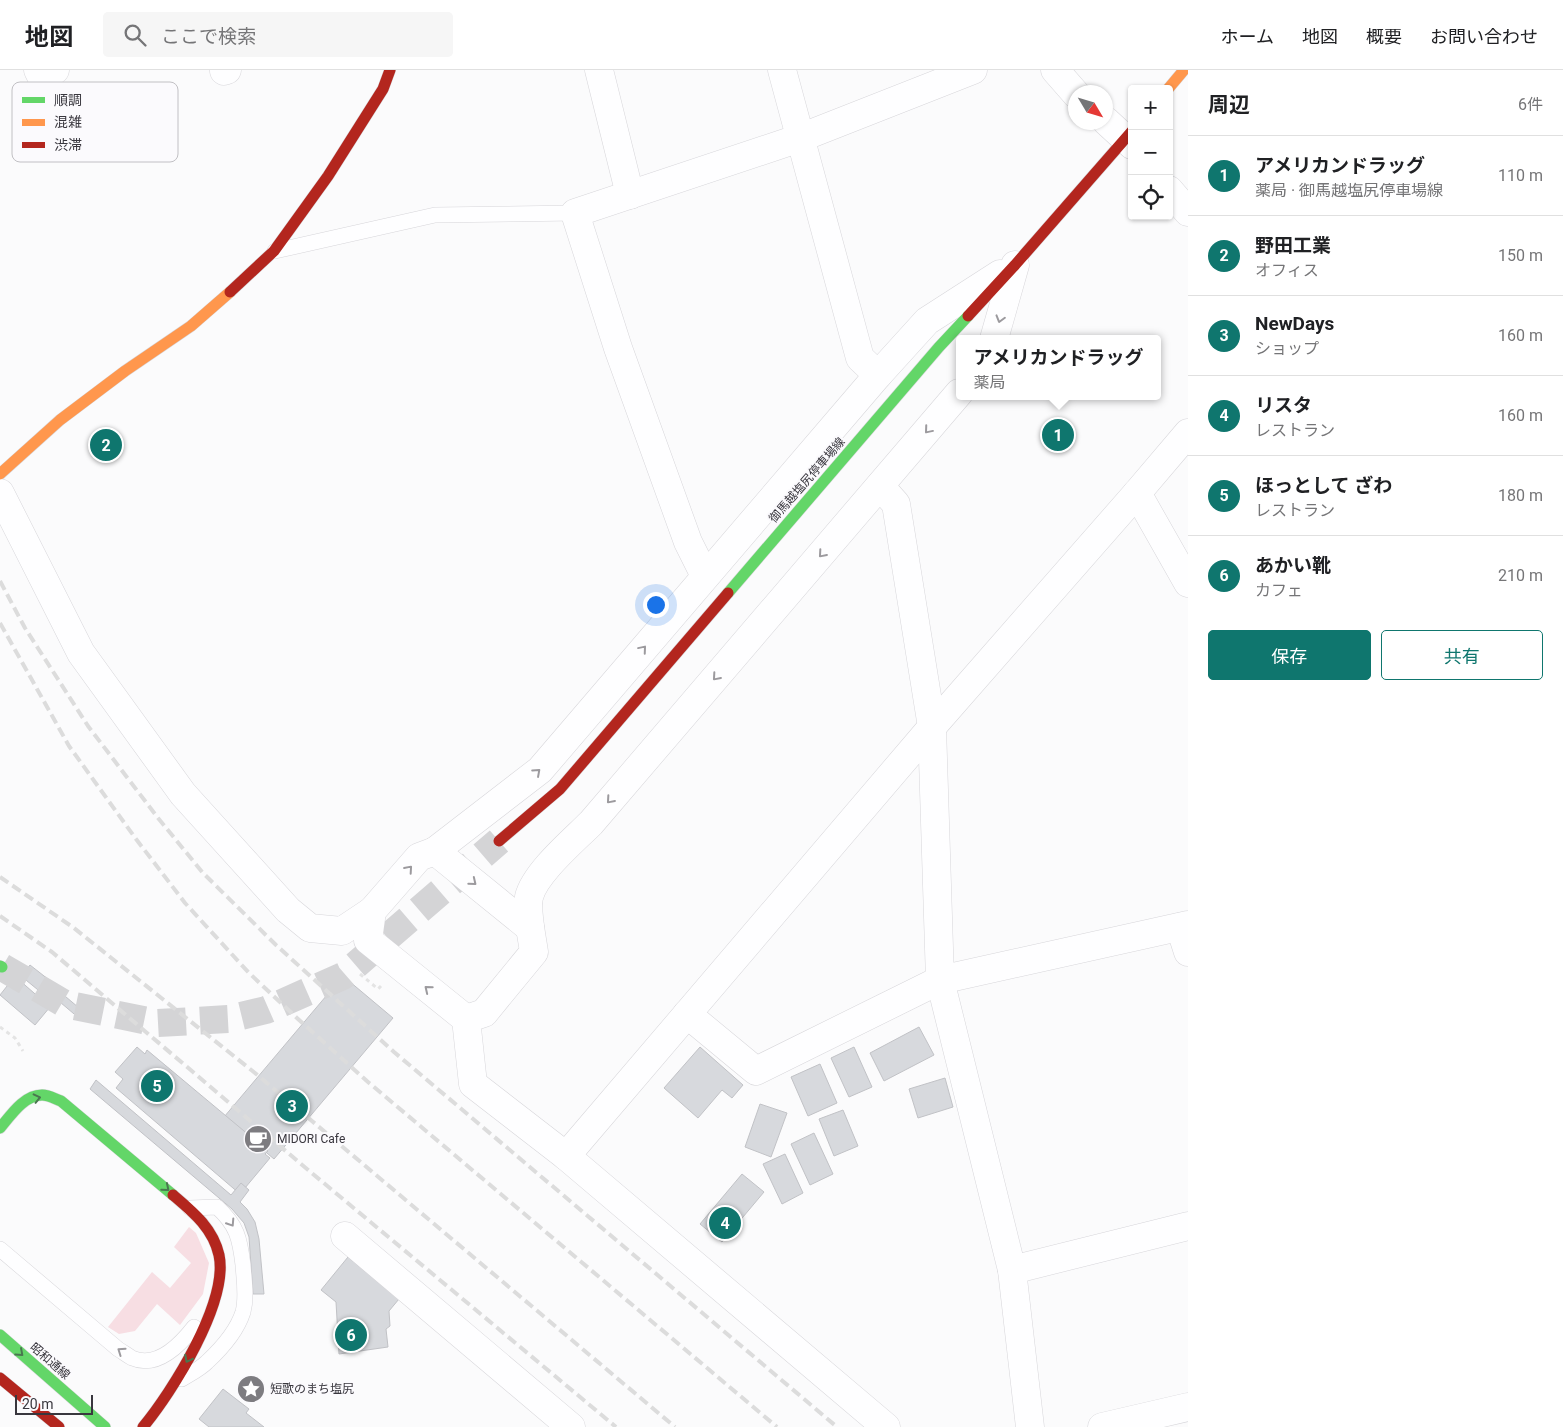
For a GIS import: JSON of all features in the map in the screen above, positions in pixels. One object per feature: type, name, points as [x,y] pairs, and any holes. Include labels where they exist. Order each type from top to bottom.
[{"type":"main road","points":[[0,474],[60,420],[125,371],[191,326],[274,252],[333,168],[383,89],[390,70]]},
{"type":"main road","points":[[1171,85],[1184,70]]},
{"type":"main road","name":"御馬越塩尻停車場線","points":[[499,841],[560,789],[939,347],[1128,140]]},
{"type":"main road","points":[[0,1127],[24,1102],[36,1096],[49,1096],[72,1110],[190,1208],[210,1231],[220,1262],[220,1278],[213,1302],[187,1361],[173,1385],[143,1427]]},
{"type":"main road","name":"昭和通線","points":[[0,1335],[105,1427]]},
{"type":"main road","points":[[0,1367],[27,1400]]},
{"type":"main road","points":[[0,1378],[59,1427]]},
{"type":"street","points":[[38,70],[42,78],[55,70]]},
{"type":"street","points":[[599,70],[630,195]]},
{"type":"street","points":[[782,70],[860,358],[878,375]]},
{"type":"street","points":[[706,576],[688,542],[625,366],[575,213],[800,138],[973,70]]},
{"type":"street","points":[[1055,70],[1068,85]]},
{"type":"street","points":[[1113,126],[1128,137]]},
{"type":"street","points":[[1173,195],[1188,212]]},
{"type":"street","points":[[995,335],[1015,265]]},
{"type":"street","points":[[0,493],[81,653],[183,794],[288,910],[310,928],[342,931],[372,911],[419,857],[435,851],[540,770],[878,375],[927,321],[1015,265]]},
{"type":"street","points":[[466,1019],[484,1013],[534,952],[528,899],[536,880],[591,822],[956,397]]},
{"type":"street","points":[[566,1156],[932,727],[1188,433]]},
{"type":"street","points":[[880,486],[896,504],[932,727],[940,980],[1012,1270],[1030,1427]]},
{"type":"street","points":[[1137,493],[1188,583]]},
{"type":"street","points":[[435,851],[530,928]]},
{"type":"street","points":[[372,911],[368,940],[466,1019],[473,1084],[566,1156],[886,1427]]},
{"type":"street","points":[[687,1014],[756,1071],[940,980],[1185,934]]},
{"type":"street","points":[[1012,1270],[1188,1226]]},
{"type":"street","points":[[345,1236],[571,1427]]},
{"type":"street","points":[[1102,1427],[1188,1407]]},
{"type":"lane","points":[[274,252],[435,215],[575,213]]},
{"type":"lane","points":[[173,1385],[206,1363],[234,1332],[243,1311],[244,1298],[238,1234],[229,1218],[217,1207],[190,1208]]},
{"type":"lane","points":[[0,1249],[114,1345],[133,1358],[148,1360],[163,1356],[182,1342],[213,1302]]},
{"type":"path","points":[[360,974],[378,990],[382,986]]},
{"type":"path","points":[[0,1027],[15,1038],[23,1051]]},
{"type":"shaded area","points":[[189,1227],[196,1233],[209,1263],[203,1294],[180,1325],[157,1304],[135,1331],[119,1334],[108,1327],[152,1272],[170,1288],[191,1263],[174,1247]]},
{"type":"building","points":[[30,965],[53,983],[43,994],[21,976]]},
{"type":"building","points":[[343,976],[393,1018],[274,1159],[224,1117]]},
{"type":"building","points":[[18,979],[50,1007],[35,1025],[0,995],[11,981],[14,984]]},
{"type":"building","points":[[59,991],[85,1013],[80,1019],[54,997]]},
{"type":"building","points":[[919,1027],[934,1055],[884,1081],[870,1053]]},
{"type":"building","points":[[137,1047],[145,1054],[147,1050],[268,1151],[265,1154],[270,1158],[240,1194],[116,1088],[123,1079],[115,1072]]},
{"type":"building","points":[[700,1047],[743,1085],[732,1098],[722,1090],[698,1118],[664,1088]]},
{"type":"building","points":[[854,1047],[872,1087],[849,1097],[831,1058]]},
{"type":"building","points":[[820,1064],[837,1103],[808,1116],[791,1077]]},
{"type":"building","points":[[945,1078],[953,1107],[918,1118],[909,1089]]},
{"type":"building","points":[[96,1080],[231,1195],[241,1183],[249,1190],[240,1202],[255,1222],[259,1239],[264,1294],[253,1294],[249,1237],[244,1223],[232,1209],[90,1089]]},
{"type":"building","points":[[760,1104],[787,1113],[771,1157],[745,1147]]},
{"type":"building","points":[[843,1110],[858,1146],[834,1156],[819,1119]]},
{"type":"building","points":[[814,1133],[833,1174],[810,1185],[791,1144]]},
{"type":"building","points":[[785,1154],[803,1193],[782,1204],[763,1164]]},
{"type":"building","points":[[742,1174],[764,1192],[722,1242],[700,1224]]},
{"type":"building","points":[[348,1257],[399,1299],[389,1311],[390,1326],[386,1329],[388,1347],[339,1354],[336,1302],[321,1290]]},
{"type":"building","points":[[223,1389],[249,1409],[246,1413],[264,1427],[209,1427],[199,1419]]},
{"type":"tunnel","points":[[2,967],[65,1004],[158,1023],[229,1019],[266,1010],[343,976],[499,841]]},
{"type":"railway","points":[[0,581],[25,628],[88,726],[158,818],[203,873],[276,945],[394,1052],[837,1427]]},
{"type":"railway","points":[[0,623],[69,746],[185,903],[249,973],[368,1082],[777,1427]]},
{"type":"railway","points":[[0,877],[74,928],[255,1073],[675,1427]]},
{"type":"railway","points":[[0,916],[52,952],[301,1164],[616,1427]]},
{"type":"traffic: fast","points":[[728,593],[939,347],[968,316]]},
{"type":"traffic: fast","points":[[0,1128],[13,1112],[29,1098],[42,1095],[52,1097],[61,1101],[173,1195]]},
{"type":"traffic: fast","points":[[0,1335],[105,1427]]},
{"type":"traffic: slow","points":[[1171,85],[1184,70]]},
{"type":"traffic: slow","points":[[0,474],[60,420],[125,371],[191,326],[230,292]]},
{"type":"traffic: jam","points":[[230,292],[274,251],[328,176],[383,89],[390,70]]},
{"type":"traffic: jam","points":[[968,316],[1128,136]]},
{"type":"traffic: jam","points":[[499,841],[560,789],[728,593]]},
{"type":"traffic: jam","points":[[143,1427],[169,1392],[196,1346],[207,1321],[220,1274],[219,1255],[212,1237],[195,1214],[173,1195]]},
{"type":"traffic: jam","points":[[0,1378],[59,1427]]},
{"type":"place","name":"アメリカンドラッグ","points":[[1058,435]]},
{"type":"place","name":"野田工業","points":[[106,445]]},
{"type":"place","name":"ほっとして ざわ","points":[[157,1086]]},
{"type":"place","name":"NewDays","points":[[292,1106]]},
{"type":"place","name":"MIDORI Cafe","points":[[258,1139]]},
{"type":"place","name":"リスタ","points":[[725,1223]]},
{"type":"place","name":"あかい靴","points":[[351,1335]]},
{"type":"place","name":"短歌のまち塩尻","points":[[251,1389]]}]
